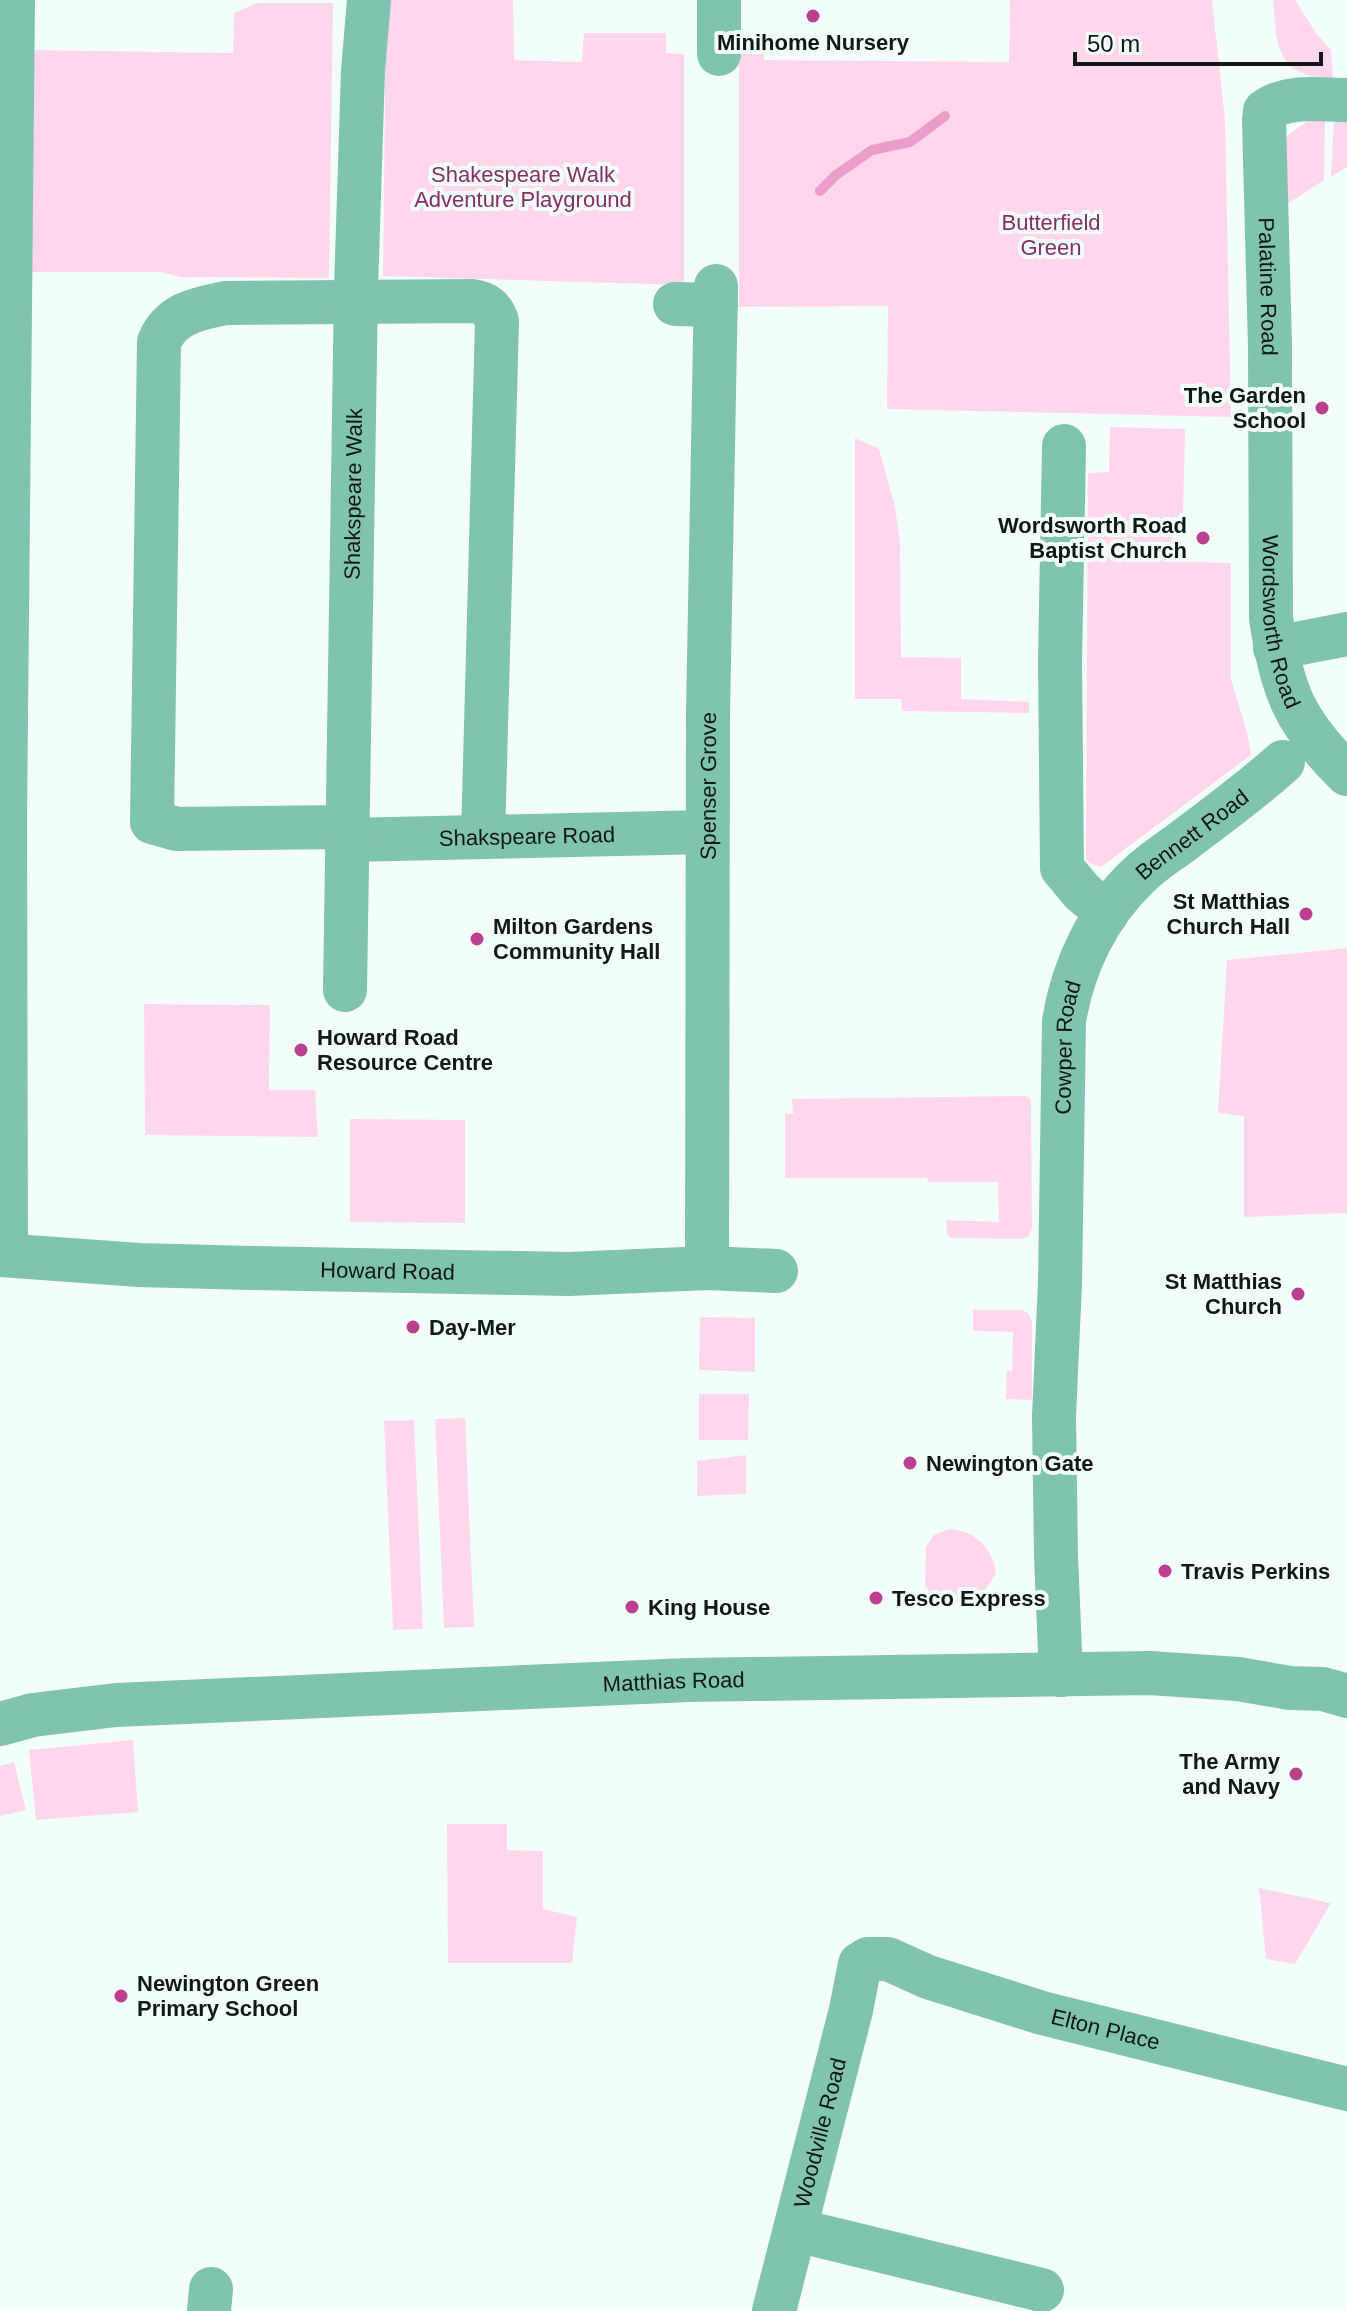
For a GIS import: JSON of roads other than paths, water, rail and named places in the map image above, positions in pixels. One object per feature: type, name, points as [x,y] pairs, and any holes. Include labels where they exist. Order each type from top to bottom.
[{"type":"street","points":[[3,1255],[13,0]]},
{"type":"street","name":"Shakspeare Walk","points":[[345,990],[356,302],[363,71],[369,0]]},
{"type":"street","points":[[719,0],[719,54]]},
{"type":"street","name":"Palatine Road","points":[[1270,451],[1270,112],[1297,100],[1347,100]]},
{"type":"street","name":"Spenser Grove","points":[[703,298],[707,1268]]},
{"type":"street","points":[[356,302],[472,301],[492,309],[497,321],[483,837]]},
{"type":"street","name":"Shakspeare Road","points":[[356,302],[225,303],[192,311],[175,318],[164,328],[159,342],[152,822],[177,829],[483,837],[707,832]]},
{"type":"street","points":[[1064,446],[1060,661],[1062,868],[1082,892],[1107,913]]},
{"type":"street","name":"Wordsworth Road","points":[[1270,451],[1271,618],[1275,648],[1292,705],[1311,737],[1347,774]]},
{"type":"street","points":[[1275,648],[1347,634]]},
{"type":"street","name":"Bennett Road","points":[[1107,913],[1139,874],[1257,786],[1283,762]]},
{"type":"street","name":"Cowper Road","points":[[1061,1675],[1054,1416],[1060,1283],[1064,1021],[1067,998],[1078,966],[1107,913]]},
{"type":"street","name":"Howard Road","points":[[3,1255],[139,1265],[266,1269],[569,1274],[707,1268],[776,1271]]},
{"type":"street","name":"Matthias Road","points":[[0,1724],[33,1715],[116,1705],[752,1678],[1150,1673],[1323,1689],[1347,1696]]},
{"type":"street","name":"Elton Place","points":[[868,1959],[888,1959],[928,1977],[1042,2013],[1347,2089]]},
{"type":"street","name":"Woodville Road","points":[[774,2311],[851,2010],[857,1971],[860,1964],[868,1959]]},
{"type":"street","points":[[796,2230],[1042,2290]]},
{"type":"waterway","points":[[820,191],[836,175],[872,150],[910,142],[945,116]]},
{"type":"place","name":"Minihome Nursery","points":[[813,16]]},
{"type":"place","name":"The Garden School","points":[[1322,408]]},
{"type":"place","name":"Wordsworth Road Baptist Church","points":[[1203,538]]},
{"type":"place","name":"St Matthias Church Hall","points":[[1306,914]]},
{"type":"place","name":"Milton Gardens Community Hall","points":[[477,939]]},
{"type":"place","name":"Howard Road Resource Centre","points":[[301,1050]]},
{"type":"place","name":"St Matthias Church","points":[[1298,1294]]},
{"type":"place","name":"Day-Mer","points":[[413,1327]]},
{"type":"place","name":"Newington Gate","points":[[910,1463]]},
{"type":"place","name":"Travis Perkins","points":[[1165,1571]]},
{"type":"place","name":"Tesco Express","points":[[876,1598]]},
{"type":"place","name":"King House","points":[[632,1607]]},
{"type":"place","name":"The Army and Navy","points":[[1296,1774]]},
{"type":"place","name":"Newington Green Primary School","points":[[121,1996]]},
{"type":"park label","name":"Shakespeare Walk Adventure Playground","points":[[523,186]]},
{"type":"park label","name":"Butterfield Green","points":[[1051,234]]}]
